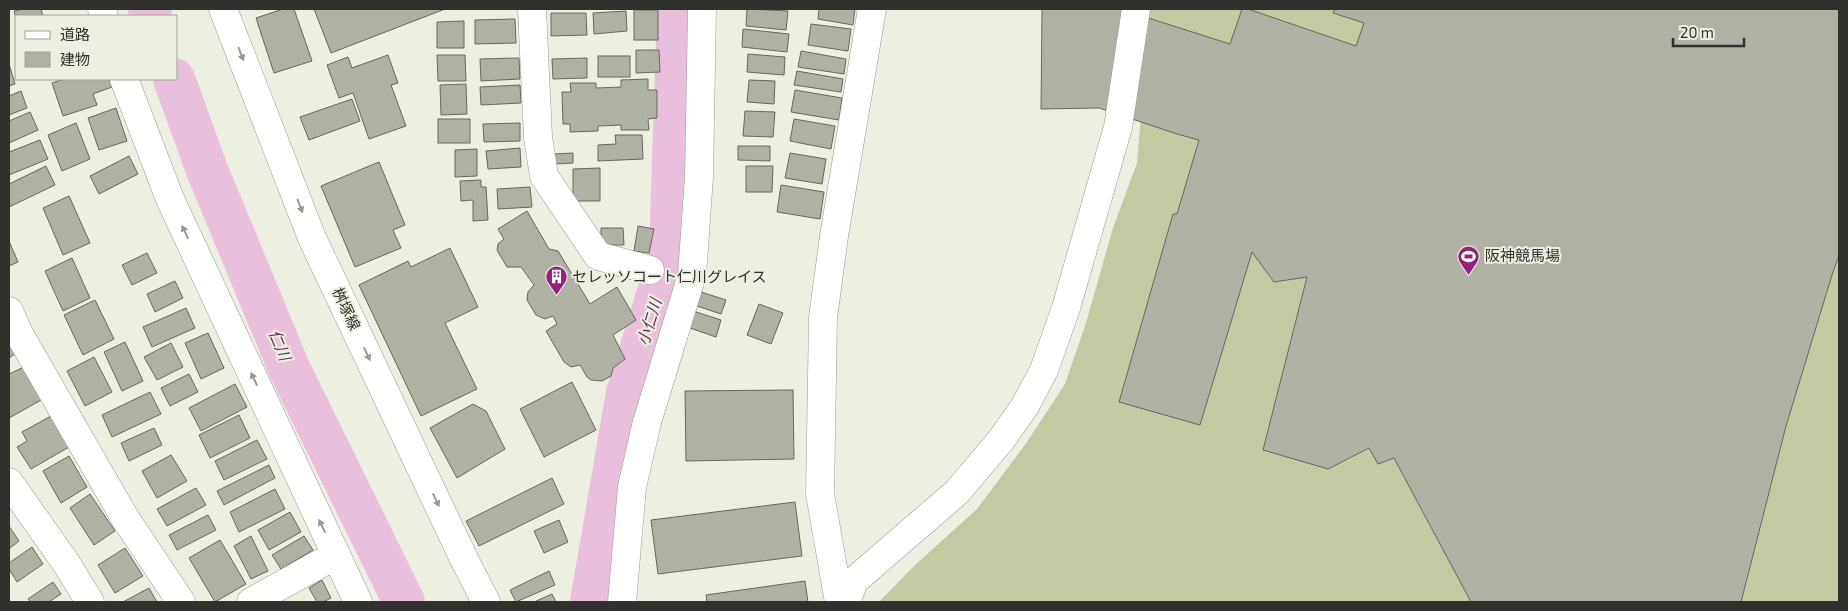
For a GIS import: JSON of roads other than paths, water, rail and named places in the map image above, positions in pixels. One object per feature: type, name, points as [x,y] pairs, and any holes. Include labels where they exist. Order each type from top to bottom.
[{"type":"street","name":"桝塚線","points":[[225,9],[312,238],[486,602]]},
{"type":"street","points":[[532,9],[538,137],[544,176],[598,256],[650,270]]},
{"type":"street","points":[[622,602],[632,487],[647,422],[692,275],[700,177],[702,9]]},
{"type":"street","points":[[839,602],[820,494],[823,318],[834,236],[872,9]]},
{"type":"street","points":[[846,602],[854,581],[957,492],[1001,440],[1025,406],[1044,370],[1068,300],[1118,127],[1136,9]]},
{"type":"street","points":[[124,80],[170,199],[358,602]]},
{"type":"street","points":[[9,311],[18,332],[125,518],[180,602]]},
{"type":"street","points":[[9,482],[66,563],[90,602]]},
{"type":"street","points":[[251,602],[336,555]]},
{"type":"waterway","name":"仁川","points":[[149,9],[151,15]]},
{"type":"waterway","name":"小仁川","points":[[591,602],[627,393],[670,253],[678,9]]},
{"type":"waterway","name":"仁川","points":[[174,80],[207,170],[289,368],[404,602]]},
{"type":"place","name":"阪神競馬場","points":[[1469,275]]},
{"type":"place","name":"セレッソコート仁川グレイス","points":[[556,296]]}]
